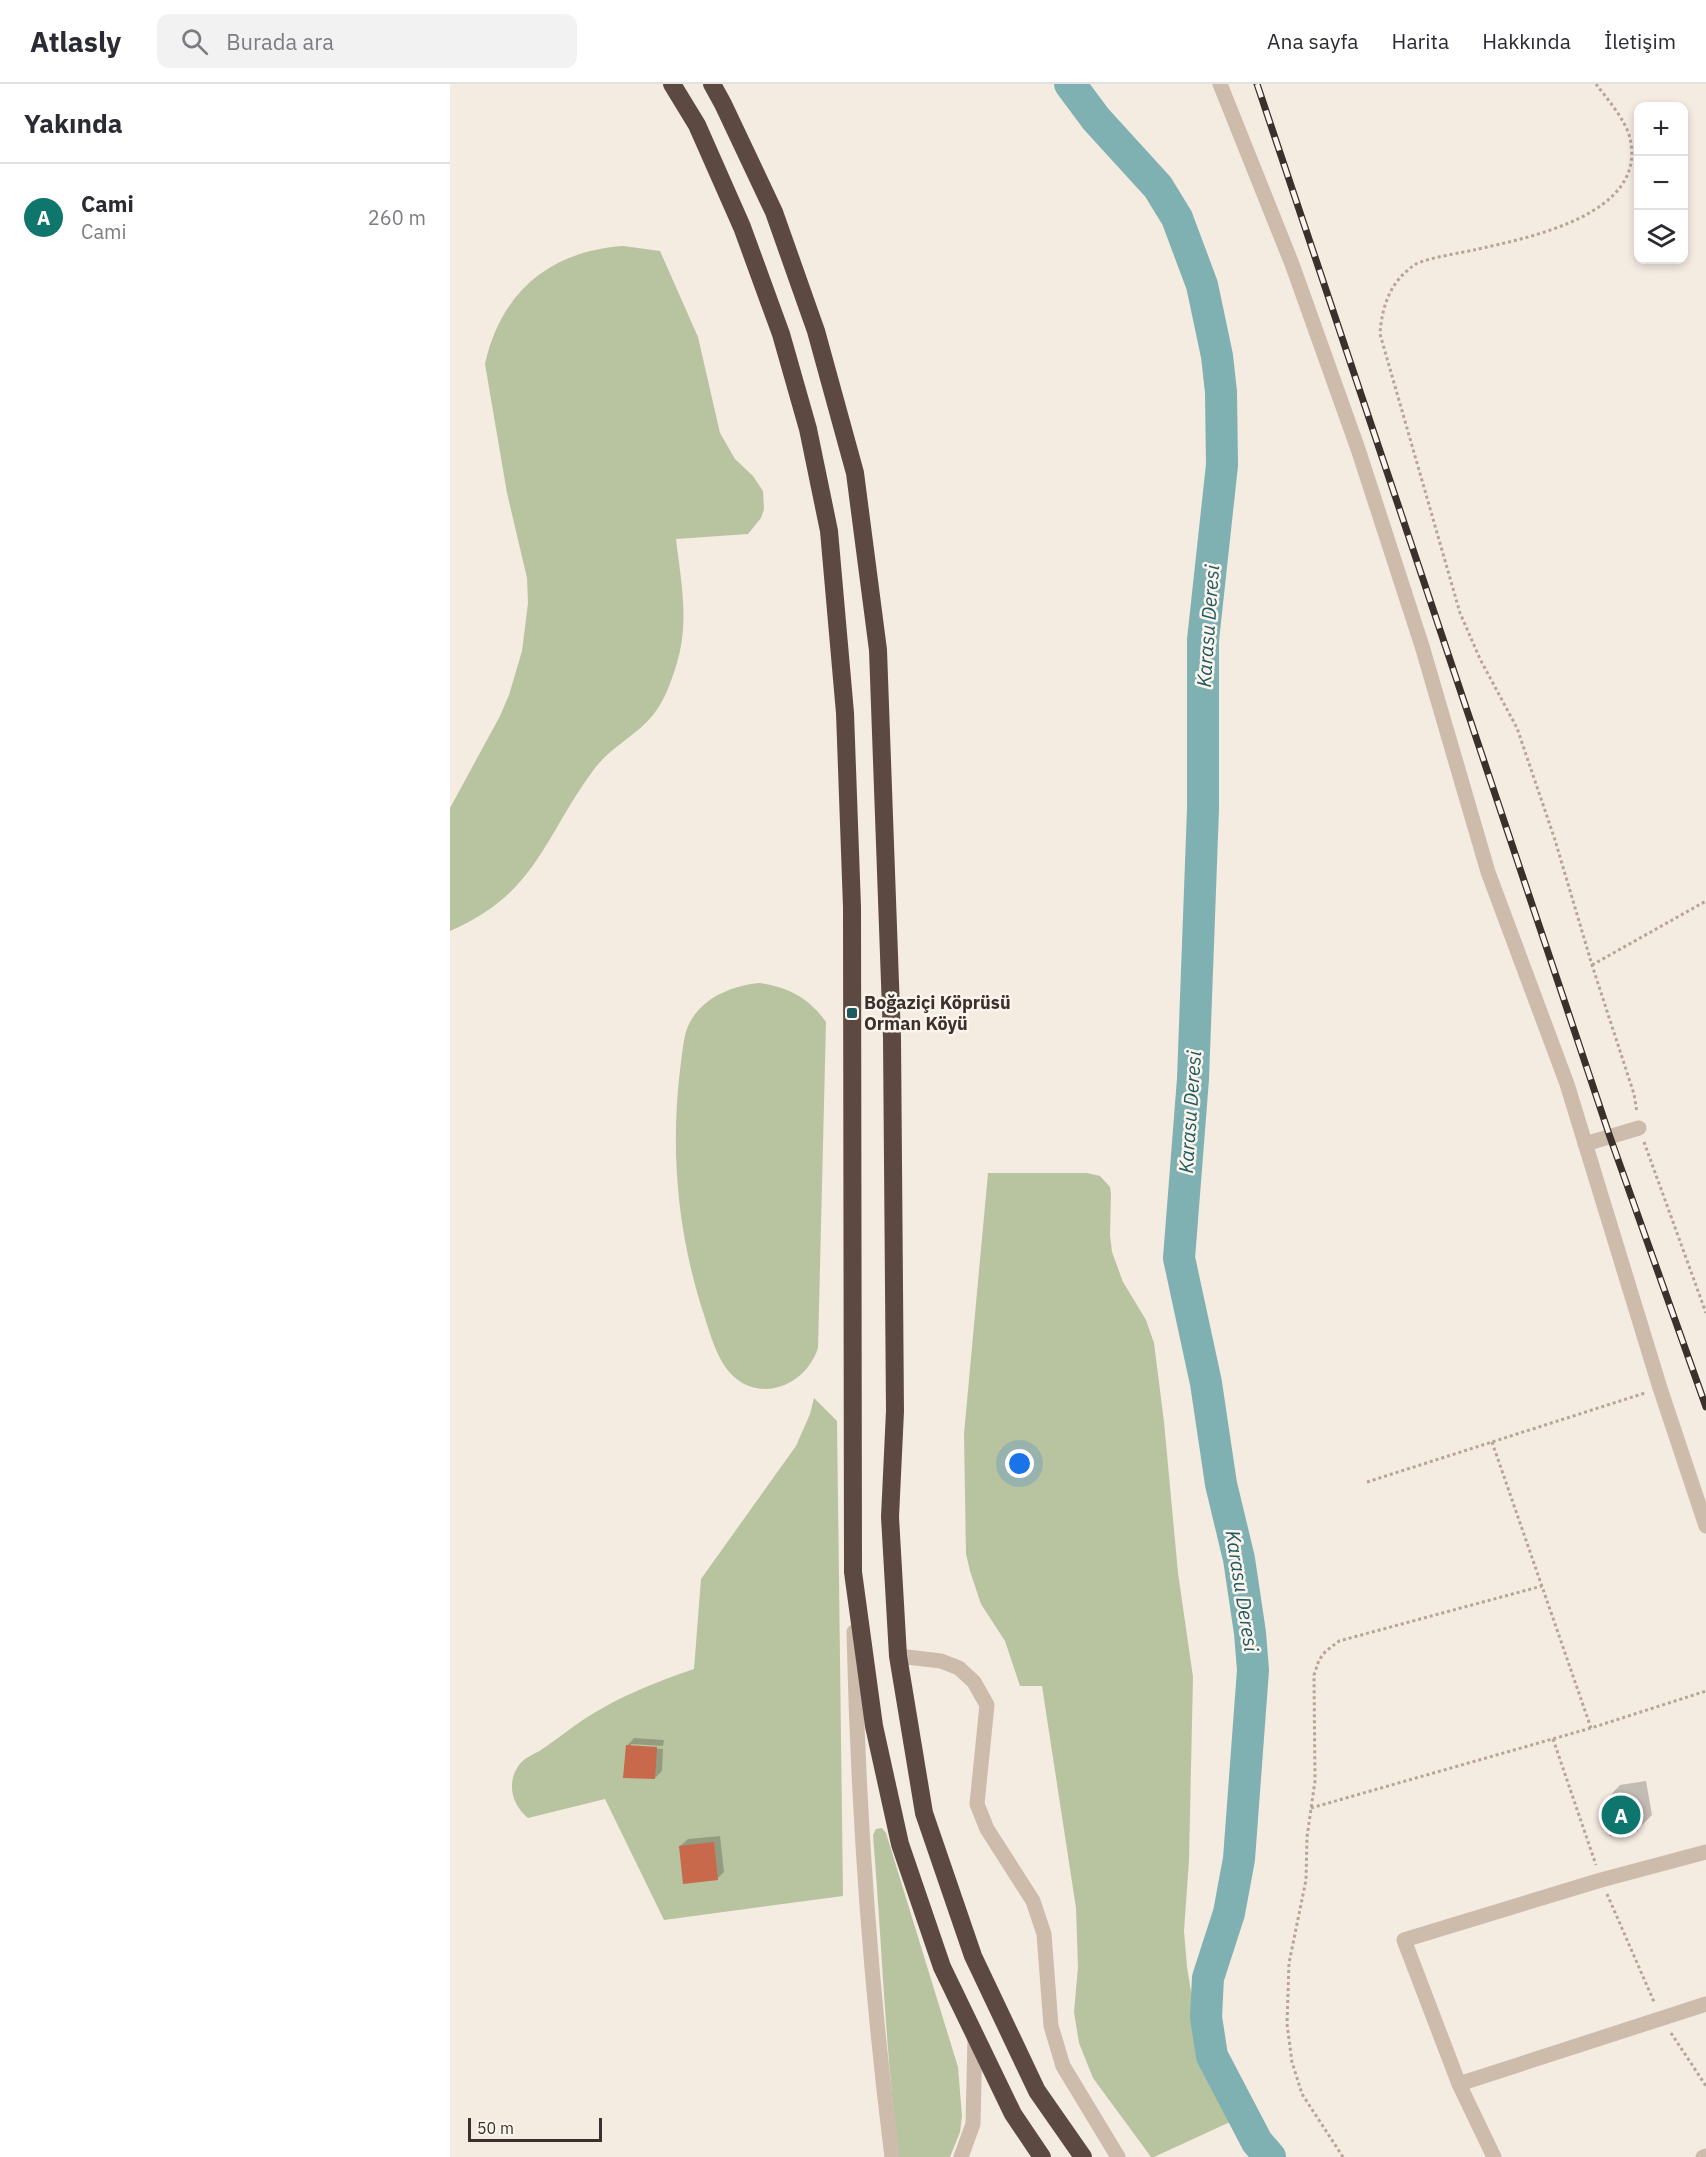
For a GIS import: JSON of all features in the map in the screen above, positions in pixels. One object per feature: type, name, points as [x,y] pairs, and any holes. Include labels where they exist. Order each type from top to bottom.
[{"type":"highway","points":[[672,84],[696,124],[742,227],[781,334],[808,429],[829,531],[845,713],[852,907],[853,1572],[874,1726],[900,1844],[942,1967],[1013,2114],[1042,2157]]},
{"type":"highway","points":[[712,84],[774,212],[816,332],[855,473],[878,650],[892,1038],[895,1411],[890,1517],[898,1656],[924,1813],[973,1956],[1038,2091],[1083,2157]]},
{"type":"street","points":[[1220,84],[1292,264],[1358,449],[1422,646],[1488,872],[1567,1084],[1660,1388],[1706,1526]]},
{"type":"street","points":[[1585,1144],[1639,1128]]},
{"type":"street","points":[[853,1572],[857,1762],[881,2076],[892,2157]]},
{"type":"street","points":[[898,1656],[941,1661],[959,1668],[974,1682],[987,1705],[977,1804],[987,1829],[1033,1901],[1044,1934],[1051,2026],[1063,2066],[1118,2157]]},
{"type":"street","points":[[1494,2157],[1460,2084],[1404,1940],[1601,1880],[1706,1852]]},
{"type":"street","points":[[1460,2084],[1706,2004]]},
{"type":"street","points":[[961,2157],[973,2124],[975,2036]]},
{"type":"path","points":[[1596,84],[1621,120],[1629,136],[1632,155],[1628,173],[1614,194],[1595,211],[1553,229],[1509,242],[1418,263],[1401,276],[1389,293],[1381,312],[1380,334],[1460,613],[1480,659],[1517,728],[1555,840],[1592,965],[1706,901]]},
{"type":"path","points":[[1367,1482],[1660,1388]]},
{"type":"path","points":[[1492,1442],[1591,1728]]},
{"type":"path","points":[[1343,2157],[1302,2094],[1288,2043],[1289,1963],[1306,1880],[1307,1837],[1315,1780],[1314,1675],[1319,1660],[1339,1641],[1542,1586]]},
{"type":"path","points":[[1311,1808],[1554,1739],[1706,1691]]},
{"type":"path","points":[[1554,1739],[1601,1880],[1661,2018],[1706,2086]]},
{"type":"green space","points":[[623,246],[660,251],[698,337],[720,433],[735,459],[753,476],[763,491],[764,509],[761,518],[748,534],[676,539],[682,587],[683,634],[676,666],[661,704],[647,722],[595,768],[521,881],[479,916],[450,931],[450,808],[509,695],[522,651],[528,603],[527,578],[507,493],[485,364],[503,315],[533,279],[573,256]]},
{"type":"green space","points":[[759,983],[780,987],[797,995],[813,1006],[826,1022],[818,1348],[811,1362],[791,1382],[764,1389],[750,1387],[737,1380],[726,1368],[716,1350],[688,1257],[676,1164],[677,1101],[688,1026],[701,1008],[718,995],[738,987]]},
{"type":"green space","points":[[988,1173],[1087,1173],[1100,1176],[1110,1187],[1111,1193],[1112,1252],[1123,1282],[1146,1320],[1154,1343],[1178,1573],[1193,1677],[1189,1860],[1184,1931],[1187,1967],[1198,2034],[1230,2122],[1154,2157],[1151,2157],[1093,2078],[1079,2043],[1074,2012],[1078,1967],[1076,1908],[1042,1686],[1020,1686],[1005,1641],[981,1604],[966,1554],[964,1434]]},
{"type":"green space","points":[[814,1398],[837,1421],[843,1896],[664,1920],[605,1799],[528,1818],[518,1807],[513,1793],[515,1772],[524,1760],[594,1713],[642,1688],[694,1669],[701,1579],[796,1446],[810,1414]]},
{"type":"green space","points":[[882,1828],[886,1833],[958,2067],[962,2116],[960,2132],[950,2157],[899,2157],[887,2036],[873,1835],[876,1829]]},
{"type":"building","points":[[626,1745],[657,1747],[655,1779],[623,1778]]},
{"type":"building","points":[[1632,1795],[1638,1831],[1610,1836],[1604,1800]]},
{"type":"building","points":[[714,1842],[718,1880],[683,1884],[679,1846]]},
{"type":"waterway","name":"Karasu Deresi","points":[[1070,84],[1096,119],[1158,187],[1177,218],[1202,285],[1217,356],[1221,392],[1222,465],[1203,640],[1203,809],[1193,1079],[1179,1258],[1206,1383],[1221,1484],[1239,1559],[1253,1670],[1239,1859],[1229,1913],[1208,1978],[1206,2017],[1212,2056],[1257,2142],[1270,2157]]},
{"type":"railway","points":[[1257,84],[1610,1137],[1706,1407]]},
{"type":"place","name":"Boğaziçi Köprüsü Orman Köyü","points":[[852,1013]]},
{"type":"place","name":"Cami","points":[[1621,1815]]}]
